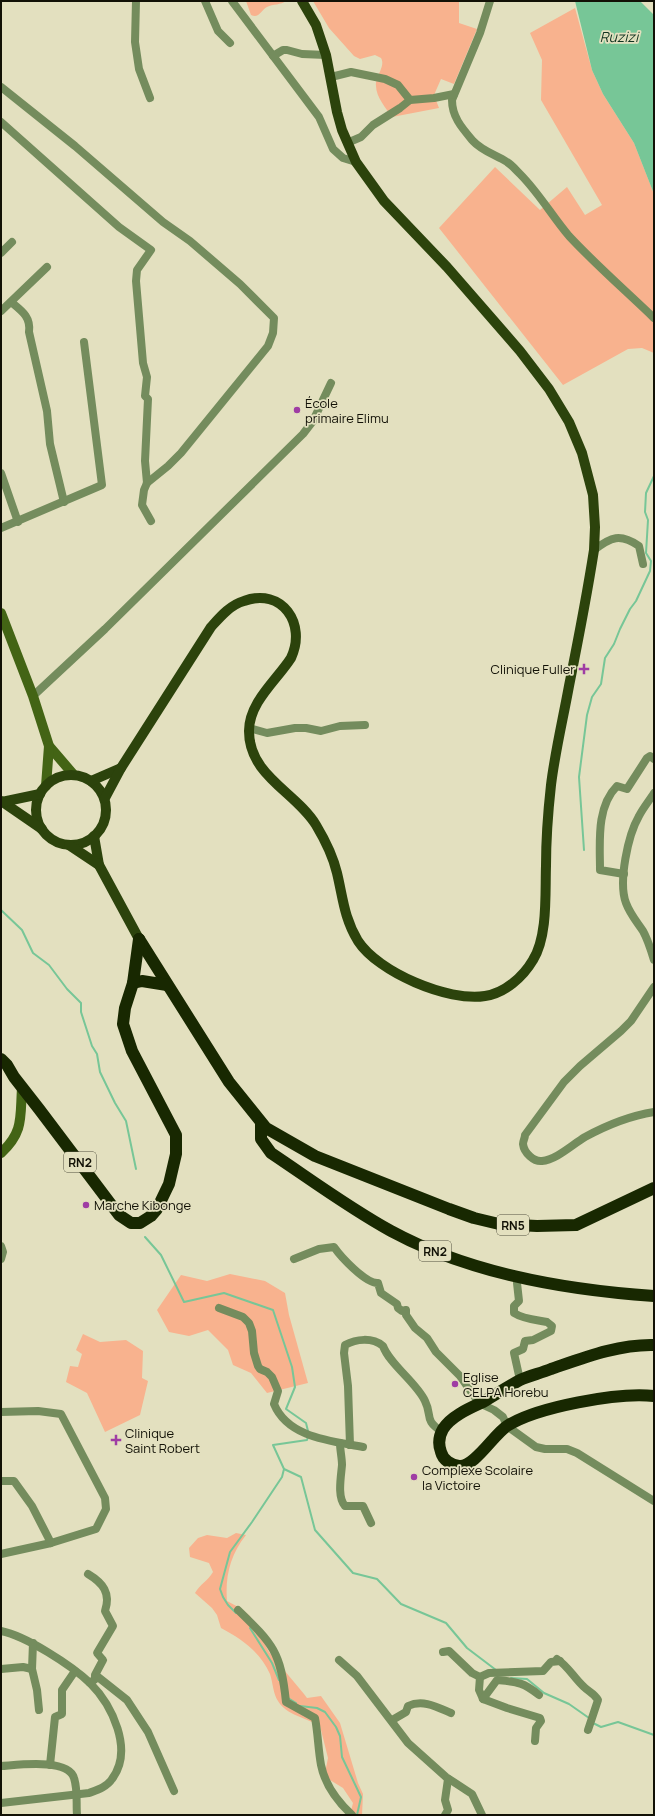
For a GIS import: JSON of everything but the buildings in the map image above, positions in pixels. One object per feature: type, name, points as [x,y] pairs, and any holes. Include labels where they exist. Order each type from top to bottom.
[{"type":"highway","name":"RN2","points":[[1,1059],[119,1215],[126,1221],[136,1223],[140,1223],[151,1216],[157,1209],[169,1184],[176,1154],[176,1135],[151,1090],[125,1035],[123,1018],[133,983],[139,939]]},
{"type":"highway","points":[[139,939],[229,1082],[261,1123]]},
{"type":"highway","points":[[133,983],[142,981],[167,985]]},
{"type":"highway","name":"RN2","points":[[261,1123],[261,1139],[265,1147],[271,1153],[381,1225],[424,1247],[450,1257],[519,1277],[572,1289],[654,1296]]},
{"type":"highway","name":"RN5","points":[[261,1123],[266,1128],[315,1156],[449,1209],[474,1218],[499,1224],[537,1226],[576,1225],[654,1188]]},
{"type":"highway","points":[[654,1345],[621,1349],[601,1354],[520,1380],[453,1418],[442,1432],[439,1439],[439,1447],[442,1456],[450,1463],[461,1466],[469,1463],[477,1456],[497,1433],[520,1420],[548,1410],[593,1399],[643,1395],[654,1396]]},
{"type":"main road","points":[[104,798],[120,768],[211,627],[234,605],[244,600],[264,598],[278,603],[294,620],[297,640],[291,658],[255,708],[249,728],[250,743],[260,766],[271,779],[302,807],[315,823],[325,840],[337,872],[344,910],[367,954],[407,979],[432,989],[450,994],[467,996],[486,996],[506,988],[520,977],[533,960],[541,936],[544,919],[551,787],[594,550],[595,527],[593,494],[584,460],[569,422],[549,389],[496,322],[384,201],[356,162],[347,143],[337,112],[326,55],[316,25],[302,1]]},
{"type":"main road","points":[[91,780],[120,768]]},
{"type":"main road","points":[[2,802],[43,790],[59,777],[73,774],[83,776],[91,780],[98,787],[104,798],[106,813],[104,822],[94,836],[86,841],[69,845]]},
{"type":"main road","points":[[42,829],[36,812],[43,790]]},
{"type":"main road","points":[[2,802],[42,829],[54,840],[69,845],[99,865]]},
{"type":"main road","points":[[94,836],[99,865],[139,939]]},
{"type":"street","points":[[136,1],[135,42],[139,69],[150,98]]},
{"type":"street","points":[[205,1],[218,31],[230,44]]},
{"type":"street","points":[[232,1],[272,56],[297,86],[319,118],[334,149],[343,158],[356,162]]},
{"type":"street","points":[[490,1],[480,33],[454,94],[452,110],[454,117],[475,143],[496,157],[508,162],[512,166],[530,185],[568,234],[591,259],[654,318]]},
{"type":"street","points":[[272,56],[283,50],[302,54],[326,55]]},
{"type":"street","points":[[331,77],[351,72],[385,79],[398,85],[410,100]]},
{"type":"street","points":[[1,87],[75,146],[163,222],[190,241],[240,284],[274,318],[273,333],[268,346],[181,453],[147,483],[144,490],[142,505],[151,521]]},
{"type":"street","points":[[347,143],[360,137],[373,125],[410,100],[434,98],[454,94]]},
{"type":"street","points":[[1,122],[119,227],[151,250],[137,270],[136,281],[143,363],[147,376],[145,396],[148,399],[145,461],[147,483]]},
{"type":"street","points":[[1,253],[12,242]]},
{"type":"street","points":[[1,310],[47,267]]},
{"type":"street","points":[[11,302],[27,315],[30,323],[30,332],[47,411],[50,444],[64,502]]},
{"type":"street","points":[[1,528],[100,487],[103,482],[84,342]]},
{"type":"street","points":[[33,696],[105,629],[303,434],[313,421],[332,383]]},
{"type":"street","points":[[1,473],[18,522]]},
{"type":"street","points":[[594,550],[611,539],[625,539],[639,546],[643,564]]},
{"type":"street","points":[[1,613],[33,696],[49,746],[73,774]]},
{"type":"street","points":[[249,728],[267,733],[295,728],[321,731],[340,726],[364,725]]},
{"type":"street","points":[[43,790],[49,746]]},
{"type":"street","points":[[624,874],[600,870],[600,838],[605,807],[617,786],[627,790],[647,758],[650,756],[654,759]]},
{"type":"street","points":[[654,794],[639,816],[633,829],[622,881],[625,902],[632,917],[648,941],[654,960]]},
{"type":"street","points":[[654,987],[631,1021],[564,1082],[525,1135],[523,1144],[527,1153],[534,1159],[542,1161],[566,1150],[586,1137],[623,1119],[654,1112]]},
{"type":"street","points":[[1,1153],[11,1142],[20,1127],[22,1088]]},
{"type":"street","points":[[1,1246],[3,1252],[1,1259]]},
{"type":"street","points":[[294,1259],[319,1249],[334,1247],[349,1266],[361,1273],[367,1279],[374,1283],[378,1283],[381,1293],[397,1304],[398,1308],[402,1311],[406,1310],[406,1315],[415,1328],[427,1338],[436,1352],[460,1376],[479,1403],[494,1410],[503,1417],[507,1426],[536,1447],[545,1450],[568,1449],[577,1453],[654,1500]]},
{"type":"street","points":[[519,1277],[517,1283],[519,1301],[514,1306],[514,1313],[532,1320],[547,1322],[552,1326],[551,1331],[533,1340],[525,1341],[523,1349],[514,1353],[520,1380]]},
{"type":"street","points":[[219,1308],[244,1317],[249,1322],[252,1331],[254,1353],[258,1366],[260,1369],[268,1372],[272,1377],[278,1391],[274,1404],[276,1409],[292,1426],[300,1431],[340,1443],[363,1447]]},
{"type":"street","points":[[350,1445],[348,1386],[344,1353],[345,1345],[355,1339],[376,1342],[383,1346],[426,1401],[429,1420],[442,1432]]},
{"type":"street","points":[[1,1412],[38,1411],[61,1414],[105,1498],[106,1509],[96,1529],[51,1543],[1,1554]]},
{"type":"street","points":[[340,1443],[342,1464],[341,1491],[344,1504],[345,1506],[363,1506],[371,1523]]},
{"type":"street","points":[[1,1481],[14,1481],[32,1506],[51,1543]]},
{"type":"street","points":[[88,1574],[100,1581],[104,1587],[107,1605],[105,1611],[112,1626],[97,1654],[103,1660],[93,1681]]},
{"type":"street","points":[[238,1610],[267,1639],[276,1652],[284,1676],[286,1702],[315,1718],[321,1766],[336,1799],[352,1815]]},
{"type":"street","points":[[1,1631],[33,1643],[93,1681],[109,1709],[120,1735],[120,1760],[112,1780],[101,1788],[89,1793],[77,1795],[1,1803]]},
{"type":"street","points":[[33,1643],[32,1669],[37,1690],[38,1710]]},
{"type":"street","points":[[443,1652],[449,1651],[472,1673],[480,1677]]},
{"type":"street","points":[[552,1656],[560,1661],[584,1687],[595,1695],[598,1701],[588,1730]]},
{"type":"street","points":[[339,1660],[357,1676],[408,1744],[448,1778],[472,1794],[482,1815]]},
{"type":"street","points":[[480,1677],[489,1673],[543,1671],[551,1662],[560,1661]]},
{"type":"street","points":[[1,1669],[23,1667],[32,1669]]},
{"type":"street","points":[[50,1765],[55,1717],[62,1714],[63,1711],[62,1690],[75,1671]]},
{"type":"street","points":[[93,1681],[98,1677],[109,1684],[127,1700],[148,1732],[174,1791]]},
{"type":"street","points":[[480,1677],[480,1690],[483,1699]]},
{"type":"street","points":[[483,1699],[497,1680],[516,1681],[528,1686],[539,1695]]},
{"type":"street","points":[[483,1699],[540,1718],[541,1721],[536,1728],[535,1741]]},
{"type":"street","points":[[393,1722],[394,1719],[406,1712],[408,1706],[412,1704],[433,1704],[450,1713]]},
{"type":"street","points":[[1,1766],[59,1765],[70,1770],[74,1776],[77,1795],[77,1815]]},
{"type":"street","points":[[445,1815],[448,1810],[445,1800],[448,1778]]},
{"type":"shaded area","points":[[246,1],[286,1],[267,7],[258,15],[254,16],[251,15]]},
{"type":"shaded area","points":[[313,1],[459,1],[459,23],[477,29],[454,84],[441,79],[434,95],[439,108],[392,117],[376,90],[376,83],[382,64],[381,58],[375,55],[360,59],[354,56],[329,28]]},
{"type":"shaded area","points":[[575,8],[592,70],[603,94],[634,143],[654,194],[654,353],[642,348],[628,349],[563,385],[439,228],[495,167],[540,210],[567,187],[585,215],[602,205],[541,100],[542,60],[530,33]]},
{"type":"shaded area","points":[[230,1274],[265,1281],[285,1293],[289,1315],[308,1383],[267,1393],[251,1373],[233,1365],[228,1350],[208,1330],[189,1336],[169,1332],[157,1310],[181,1275],[207,1281]]},
{"type":"shaded area","points":[[83,1334],[100,1342],[126,1340],[143,1351],[142,1378],[148,1381],[140,1415],[105,1432],[87,1393],[66,1382],[70,1366],[78,1367],[82,1354],[76,1350]]},
{"type":"shaded area","points":[[236,1533],[246,1535],[232,1558],[227,1583],[227,1601],[242,1609],[250,1616],[269,1652],[307,1698],[321,1696],[340,1723],[358,1783],[363,1794],[362,1815],[350,1815],[353,1803],[343,1788],[330,1780],[325,1773],[328,1758],[320,1726],[291,1713],[282,1706],[275,1695],[270,1674],[261,1659],[250,1647],[221,1628],[217,1615],[212,1608],[195,1593],[213,1572],[209,1563],[190,1557],[189,1548],[198,1538],[207,1535],[227,1538]]},
{"type":"water","name":"Ruzizi","points":[[575,1],[640,1],[654,15],[654,194],[634,143],[603,94],[592,70]]},
{"type":"waterway","points":[[584,850],[579,777],[587,715],[592,697],[601,684],[605,658],[614,644],[620,629],[630,609],[636,601],[650,571],[651,561],[646,553],[648,520],[645,512],[646,493],[654,476]]},
{"type":"waterway","points":[[1,910],[22,930],[33,953],[49,965],[67,989],[81,1003],[81,1012],[92,1046],[97,1054],[100,1072],[115,1103],[126,1121],[136,1169]]},
{"type":"waterway","points":[[145,1237],[161,1255],[184,1302],[224,1293],[273,1310],[292,1367],[295,1387],[286,1409],[306,1423],[308,1431]]},
{"type":"waterway","points":[[308,1437],[307,1440],[273,1445],[284,1469],[301,1477],[315,1530],[353,1573],[377,1579],[401,1604],[446,1623],[467,1648],[496,1670]]},
{"type":"waterway","points":[[236,1613],[228,1605],[220,1589],[230,1552],[282,1477],[284,1469]]},
{"type":"waterway","points":[[250,1628],[272,1663],[279,1680]]},
{"type":"waterway","points":[[511,1678],[527,1679],[544,1693],[569,1704],[589,1718]]},
{"type":"waterway","points":[[288,1698],[296,1703]]},
{"type":"waterway","points":[[300,1706],[317,1708],[325,1712],[336,1727],[340,1736],[342,1757],[361,1797],[357,1815]]},
{"type":"waterway","points":[[593,1723],[601,1727],[618,1722],[654,1735]]},
{"type":"place","name":"École primaire Elimu","points":[[297,410]]},
{"type":"place","name":"Clinique Fuller","points":[[584,669]]},
{"type":"place","name":"Marche Kibonge","points":[[86,1205]]},
{"type":"place","name":"Eglise CELPA Horebu","points":[[455,1384]]},
{"type":"place","name":"Clinique Saint Robert","points":[[116,1440]]},
{"type":"place","name":"Complexe Scolaire la Victoire","points":[[414,1477]]}]
